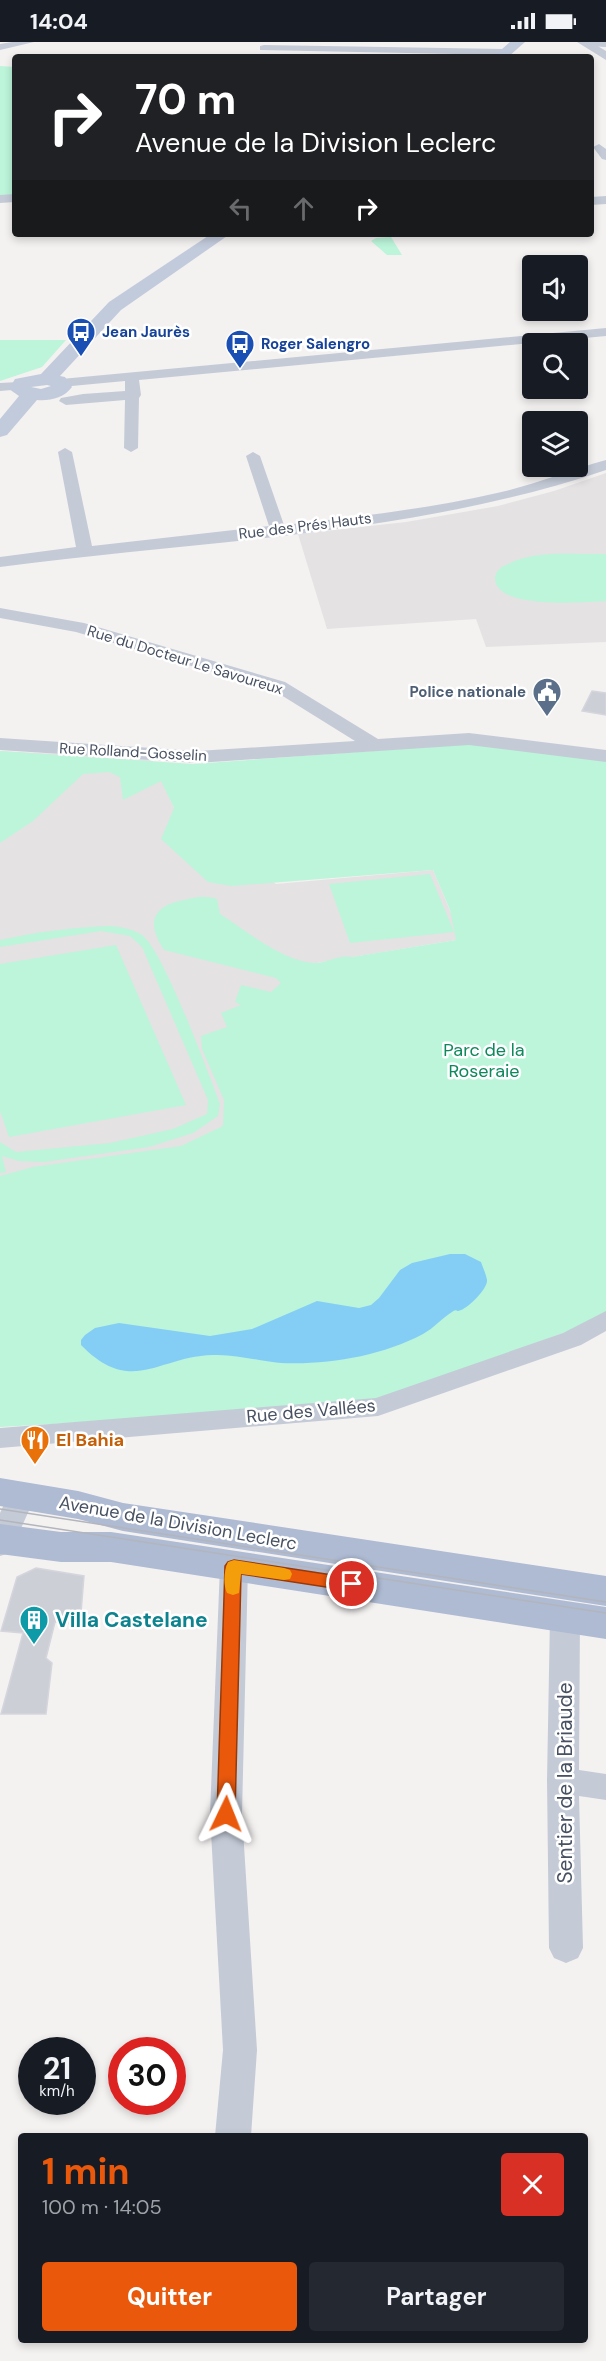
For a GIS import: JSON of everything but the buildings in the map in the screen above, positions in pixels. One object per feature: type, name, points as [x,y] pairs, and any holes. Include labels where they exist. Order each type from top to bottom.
[{"type":"main road","points":[[503,54],[518,42]]},
{"type":"main road","points":[[58,388],[115,306],[218,237]]},
{"type":"main road","points":[[0,431],[17,389],[54,392],[62,387],[58,388]]},
{"type":"main road","name":"Avenue de la Division Leclerc","points":[[10,1495],[78,1505],[123,1517],[606,1591]]},
{"type":"main road","name":"Avenue de la Division Leclerc","points":[[1,1541],[61,1547],[111,1547],[606,1623]]},
{"type":"street","points":[[0,47],[30,42]]},
{"type":"street","points":[[586,43],[606,44]]},
{"type":"street","points":[[586,43],[606,56]]},
{"type":"street","points":[[264,50],[339,53],[351,46],[485,54]]},
{"type":"street","points":[[58,388],[132,376],[606,332]]},
{"type":"street","points":[[131,448],[134,395],[132,376]]},
{"type":"street","points":[[58,388],[83,398],[134,395]]},
{"type":"street","points":[[65,452],[85,552]]},
{"type":"street","points":[[254,456],[278,530]]},
{"type":"street","name":"Rue des Prés Hauts","points":[[0,562],[278,530],[460,501],[556,482],[606,465]]},
{"type":"street","name":"Rue du Docteur Le Savoureux","points":[[0,613],[78,627],[279,686],[374,745]]},
{"type":"street","points":[[374,745],[469,739],[606,756]]},
{"type":"street","name":"Rue Rolland-Gosselin","points":[[0,744],[197,758],[374,745]]},
{"type":"street","name":"Rue des Vallées","points":[[0,1438],[378,1407],[573,1339],[606,1320]]},
{"type":"street","points":[[1,1541],[10,1495]]},
{"type":"street","points":[[233,2133],[240,2050],[226,1814],[234,1566]]},
{"type":"street","name":"Sentier de la Briaude","points":[[565,1617],[563,1780],[566,1948]]},
{"type":"street","points":[[563,1780],[606,1787]]},
{"type":"shaded area","points":[[606,473],[606,642],[486,647],[476,619],[327,629],[298,534],[406,522],[498,506],[554,491]]},
{"type":"shaded area","points":[[0,751],[152,759],[174,808],[276,884],[433,870],[462,939],[299,966],[262,1108],[0,1272]]},
{"type":"green space","points":[[0,66],[12,67],[12,195],[0,195]]},
{"type":"green space","points":[[391,237],[402,255],[387,255],[371,241],[376,238]]},
{"type":"green space","points":[[0,340],[66,340],[42,367],[0,381]]},
{"type":"green space","points":[[555,554],[606,554],[606,601],[562,603],[525,600],[510,596],[499,589],[495,579],[502,567],[529,557]]},
{"type":"green space","name":"Parc de la Roseraie","points":[[469,744],[606,761],[606,1312],[566,1332],[358,1406],[0,1427],[0,1176],[33,1167],[181,1146],[223,1126],[224,1100],[202,1049],[201,1036],[227,1027],[221,1013],[241,1005],[235,1002],[241,985],[271,992],[281,983],[276,978],[164,950],[155,932],[155,917],[159,911],[173,903],[192,898],[217,899],[220,914],[253,937],[278,952],[315,963],[456,940],[450,910],[433,870],[231,886],[208,882],[161,839],[174,808],[161,781],[123,800],[120,777],[109,772],[83,774],[33,821],[0,843],[0,751],[193,764]]},
{"type":"green space","points":[[430,874],[454,932],[350,943],[329,884]]},
{"type":"green space","points":[[111,926],[142,935],[151,945],[173,986],[220,1104],[218,1116],[193,1133],[149,1147],[44,1162],[19,1161],[2,1156],[6,1172],[0,1173],[0,1142],[16,1152],[110,1143],[173,1129],[207,1114],[208,1100],[142,947],[130,936],[101,931],[0,947],[0,940],[14,937],[41,932]]},
{"type":"green space","points":[[116,945],[186,1105],[9,1137],[0,1111],[0,964]]},
{"type":"water","points":[[450,1254],[465,1254],[481,1262],[487,1280],[473,1301],[459,1311],[455,1310],[431,1329],[407,1342],[354,1358],[281,1363],[213,1355],[194,1357],[146,1370],[131,1371],[115,1369],[99,1360],[81,1345],[81,1340],[85,1335],[95,1328],[119,1323],[210,1336],[252,1329],[317,1301],[359,1308],[371,1305],[379,1298],[400,1270],[412,1263]]},
{"type":"tram line","points":[[0,1509],[606,1602]]},
{"type":"tram line","points":[[0,1520],[606,1613]]},
{"type":"slow traffic","points":[[233,1589],[234,1566],[284,1574]]},
{"type":"place","name":"Jean Jaurès","points":[[81,358]]},
{"type":"place","name":"Roger Salengro","points":[[240,370]]},
{"type":"place","name":"Police nationale","points":[[547,718]]},
{"type":"place","name":"El Bahia","points":[[35,1466]]},
{"type":"place","name":"Villa Castelane","points":[[34,1646]]},
{"type":"route","points":[[226,1814],[234,1566],[352,1584]]}]
